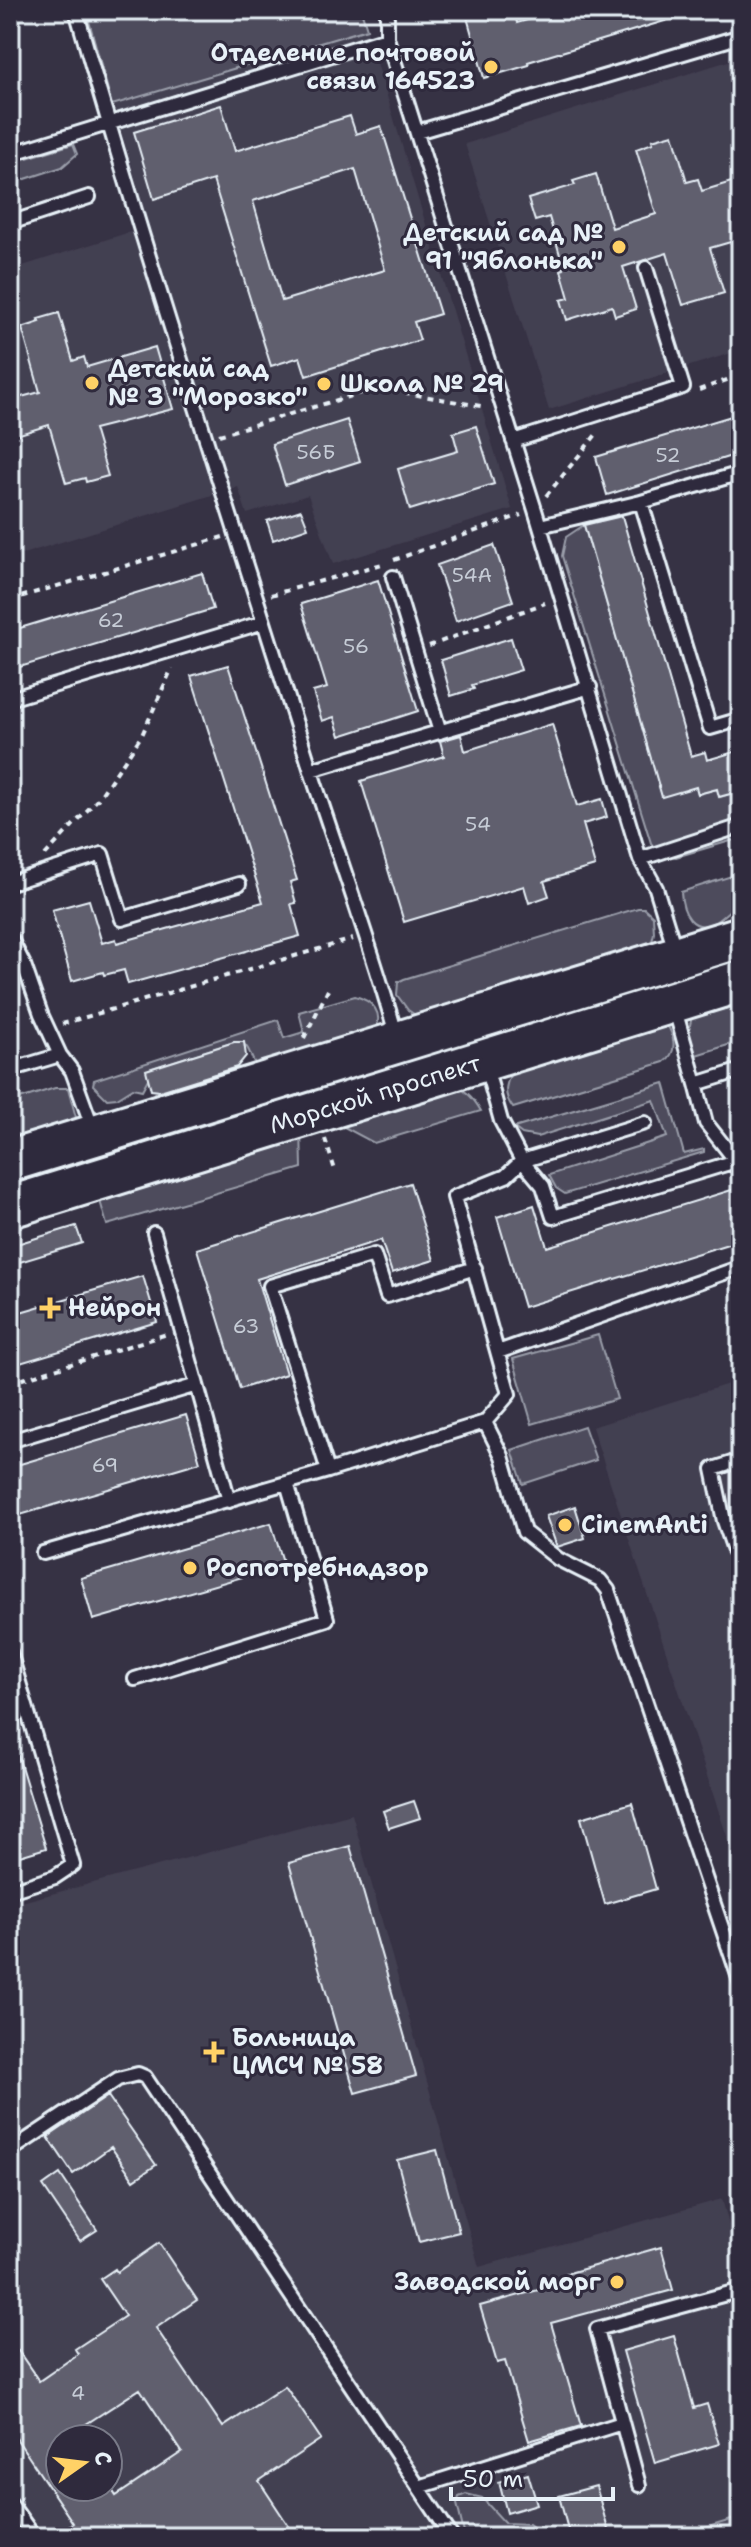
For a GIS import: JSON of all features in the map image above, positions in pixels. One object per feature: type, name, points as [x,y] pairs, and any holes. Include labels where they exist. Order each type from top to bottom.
[{"type":"main road","name":"Морской проспект","points":[[10,1161],[741,937]]},
{"type":"main road","name":"Морской проспект","points":[[10,1207],[741,981]]},
{"type":"lane","points":[[76,10],[206,439],[380,976],[398,1041]]},
{"type":"lane","points":[[387,10],[387,38],[590,687],[640,859],[656,888],[678,958]]},
{"type":"lane","points":[[417,132],[741,36]]},
{"type":"lane","points":[[10,154],[387,38]]},
{"type":"lane","points":[[10,223],[89,197]]},
{"type":"lane","points":[[513,441],[683,387],[646,268]]},
{"type":"lane","points":[[540,526],[641,502],[741,473]]},
{"type":"lane","points":[[641,502],[710,728],[741,719]]},
{"type":"lane","points":[[393,577],[440,732]]},
{"type":"lane","points":[[10,699],[264,622]]},
{"type":"lane","points":[[311,770],[590,687]]},
{"type":"lane","points":[[640,859],[741,826]]},
{"type":"lane","points":[[16,881],[102,854],[122,919],[239,884]]},
{"type":"lane","points":[[10,937],[60,1055],[72,1071],[96,1136]]},
{"type":"lane","points":[[10,969],[24,965]]},
{"type":"lane","points":[[673,1002],[706,1123],[736,1161],[741,1179]]},
{"type":"lane","points":[[10,1070],[60,1055]]},
{"type":"lane","points":[[484,1060],[501,1121],[522,1161],[543,1186],[553,1217],[736,1161]]},
{"type":"lane","points":[[696,1084],[741,1070]]},
{"type":"lane","points":[[43,1553],[229,1501],[485,1422],[509,1394],[454,1197],[506,1176],[522,1161],[645,1123]]},
{"type":"lane","points":[[154,1233],[229,1501]]},
{"type":"lane","points":[[328,1471],[270,1286],[374,1255],[387,1296],[475,1268]]},
{"type":"lane","points":[[498,1352],[741,1267]]},
{"type":"lane","points":[[10,1441],[197,1385]]},
{"type":"lane","points":[[485,1422],[502,1456],[524,1532],[558,1559],[600,1580],[608,1590],[741,1984]]},
{"type":"lane","points":[[741,1460],[713,1469],[724,1521],[741,1570]]},
{"type":"lane","points":[[135,1679],[327,1619],[287,1483]]},
{"type":"lane","points":[[10,1652],[73,1865],[55,1877],[10,1891]]},
{"type":"lane","points":[[10,2151],[118,2079],[138,2074],[145,2077],[452,2537]]},
{"type":"lane","points":[[639,2485],[597,2329],[741,2290]]},
{"type":"lane","points":[[419,2487],[622,2423]]},
{"type":"lane","points":[[10,2503],[34,2537]]},
{"type":"path","points":[[688,394],[741,375]]},
{"type":"path","points":[[206,439],[378,388],[504,410]]},
{"type":"path","points":[[272,595],[429,549],[535,510],[603,426]]},
{"type":"path","points":[[10,600],[236,533]]},
{"type":"path","points":[[16,881],[98,799],[142,735],[181,648]]},
{"type":"path","points":[[48,1028],[365,936]]},
{"type":"path","points":[[299,1050],[328,990]]},
{"type":"path","points":[[322,1129],[336,1173]]},
{"type":"path","points":[[10,1383],[168,1334]]},
{"type":"shaded area","name":"Школа № 29","points":[[86,10],[361,10],[512,509],[333,564],[308,495],[247,514],[238,487],[10,558],[10,270],[149,226]]},
{"type":"shaded area","points":[[86,10],[361,10],[367,29],[112,105]]},
{"type":"shaded area","name":"Детский сад № 91 \"Яблонька\"","points":[[741,57],[741,350],[549,410],[465,144]]},
{"type":"shaded area","points":[[73,144],[77,154],[62,167],[10,184],[10,163]]},
{"type":"shaded area","points":[[584,525],[662,796],[696,787],[698,794],[717,789],[720,797],[741,791],[741,838],[676,857],[659,853],[651,843],[562,556],[566,537]]},
{"type":"shaded area","points":[[741,873],[741,904],[707,925],[694,923],[690,919],[681,892]]},
{"type":"shaded area","points":[[644,908],[653,916],[651,946],[418,1017],[408,1010],[397,995],[398,982],[404,979]]},
{"type":"shaded area","points":[[741,948],[741,966],[10,1190],[10,1174]]},
{"type":"shaded area","points":[[355,996],[375,1009],[378,1019],[375,1031],[256,1065],[246,1047],[234,1042],[149,1069],[142,1090],[133,1088],[117,1098],[107,1099],[93,1085],[94,1080],[278,1020],[284,1038],[304,1032],[299,1012]]},
{"type":"shaded area","points":[[741,1000],[741,1041],[696,1055],[690,1035],[693,1015]]},
{"type":"shaded area","points":[[665,1021],[674,1043],[672,1053],[664,1062],[513,1108],[510,1103],[506,1090],[512,1071]]},
{"type":"shaded area","points":[[448,1082],[467,1093],[481,1111],[374,1143],[329,1119]]},
{"type":"shaded area","points":[[664,1083],[684,1154],[704,1149],[704,1152],[565,1194],[556,1188],[549,1175],[667,1137],[654,1100],[537,1137],[522,1134],[514,1128]]},
{"type":"shaded area","points":[[55,1088],[68,1088],[77,1121],[10,1142],[10,1102]]},
{"type":"shaded area","points":[[301,1127],[302,1168],[107,1225],[96,1187]]},
{"type":"shaded area","points":[[598,1335],[617,1399],[532,1424],[513,1359]]},
{"type":"shaded area","points":[[741,1380],[741,1879],[592,1427]]},
{"type":"shaded area","points":[[584,1426],[596,1460],[523,1484],[512,1450]]},
{"type":"shaded area","name":"Больница ЦМСЧ № 58","points":[[352,1814],[479,2267],[722,2199],[741,2269],[741,2517],[674,2537],[10,2537],[10,1905]]},
{"type":"shaded area","points":[[466,2494],[482,2498],[505,2523],[529,2524],[546,2537],[465,2537],[457,2504],[459,2497]]},
{"type":"shaded area","points":[[741,2517],[741,2537],[675,2537]]},
{"type":"building","points":[[465,10],[514,10],[517,23],[561,10],[687,10],[688,14],[484,78]]},
{"type":"building","points":[[221,105],[235,151],[350,116],[356,134],[381,126],[440,314],[414,322],[420,340],[306,376],[300,357],[271,366],[213,180],[154,199],[134,132]],"holes":[[[355,169],[385,270],[282,301],[253,201]]]},
{"type":"building","points":[[673,134],[687,182],[698,179],[702,191],[741,179],[741,239],[710,248],[724,293],[683,305],[667,253],[623,267],[636,309],[615,316],[612,306],[567,320],[561,300],[569,298],[561,270],[564,269],[549,217],[535,221],[528,199],[575,185],[573,181],[596,174],[612,228],[656,214],[636,149]]},
{"type":"building","points":[[59,313],[73,361],[84,357],[87,367],[155,347],[173,409],[94,429],[108,476],[86,482],[85,478],[66,483],[49,425],[10,437],[10,400],[40,392],[22,328]]},
{"type":"building","points":[[741,413],[741,453],[607,495],[596,457]]},
{"type":"building","points":[[347,420],[360,461],[285,485],[272,444]]},
{"type":"building","points":[[476,426],[494,484],[410,510],[398,469],[458,451],[453,433]]},
{"type":"building","points":[[301,510],[308,528],[273,540],[267,521]]},
{"type":"building","points":[[622,516],[691,756],[705,752],[707,760],[741,750],[741,791],[719,797],[717,789],[698,794],[696,787],[662,797],[584,525]]},
{"type":"building","points":[[494,545],[513,601],[456,621],[437,565]]},
{"type":"building","points":[[202,573],[213,609],[10,670],[10,631]]},
{"type":"building","points":[[378,580],[418,711],[340,736],[334,717],[322,721],[313,692],[327,688],[301,604]]},
{"type":"building","points":[[511,638],[521,670],[472,685],[474,689],[451,696],[441,660]]},
{"type":"building","points":[[228,665],[297,880],[290,882],[296,903],[291,904],[300,936],[128,984],[124,970],[72,981],[52,910],[89,900],[102,943],[116,939],[117,943],[263,902],[191,676]]},
{"type":"building","points":[[552,724],[577,806],[602,799],[607,817],[583,824],[595,866],[544,881],[549,896],[529,903],[524,886],[404,922],[361,781],[444,756],[440,741],[461,735],[465,751]]},
{"type":"building","points":[[234,1042],[244,1042],[246,1056],[237,1067],[160,1091],[151,1090],[146,1070]]},
{"type":"building","points":[[410,1183],[434,1260],[392,1273],[381,1240],[257,1279],[286,1374],[240,1389],[197,1249]]},
{"type":"building","points":[[741,1188],[741,1240],[524,1307],[497,1217],[534,1205],[547,1247]]},
{"type":"building","points":[[76,1226],[82,1243],[10,1265],[10,1246]]},
{"type":"building","points":[[143,1276],[157,1322],[10,1366],[10,1315]]},
{"type":"building","points":[[186,1415],[200,1462],[10,1518],[10,1467]]},
{"type":"building","points":[[575,1506],[585,1538],[557,1547],[546,1516]]},
{"type":"building","points":[[271,1523],[284,1565],[93,1620],[81,1578]]},
{"type":"building","points":[[10,1743],[14,1743],[46,1848],[10,1859]]},
{"type":"building","points":[[414,1801],[420,1818],[389,1828],[383,1811]]},
{"type":"building","points":[[632,1803],[656,1889],[605,1904],[581,1818]]},
{"type":"building","points":[[350,1846],[416,2076],[355,2093],[289,1863]]},
{"type":"building","points":[[108,2096],[156,2165],[134,2180],[111,2147],[73,2174],[48,2137]]},
{"type":"building","points":[[437,2150],[459,2232],[419,2242],[397,2160]]},
{"type":"building","points":[[60,2174],[97,2230],[80,2241],[43,2186]]},
{"type":"building","points":[[159,2243],[197,2300],[156,2328],[223,2427],[285,2386],[321,2439],[259,2481],[296,2537],[52,2537],[73,2523],[60,2503],[124,2503],[124,2491],[182,2452],[140,2389],[88,2423],[44,2423],[44,2480],[10,2429],[10,2339],[39,2381],[78,2354],[75,2349],[125,2316],[100,2279],[115,2269],[117,2272]]},
{"type":"building","points":[[661,2247],[673,2290],[551,2323],[581,2426],[529,2441],[505,2361],[497,2363],[480,2306],[564,2283],[562,2275]]},
{"type":"building","points":[[674,2336],[694,2408],[707,2404],[719,2444],[655,2463],[623,2351]]},
{"type":"building","points":[[528,2474],[537,2504],[507,2513],[499,2482]]},
{"type":"building","points":[[596,2486],[610,2537],[570,2537],[559,2496]]},
{"type":"place","name":"Отделение почтовой связи 164523","points":[[491,67]]},
{"type":"place","name":"Детский сад № 91 \"Яблонька\"","points":[[619,247]]},
{"type":"place","name":"Детский сад № 3 \"Морозко\"","points":[[92,383]]},
{"type":"place","name":"Школа № 29","points":[[324,384]]},
{"type":"place","name":"Нейрон","points":[[50,1308]]},
{"type":"place","name":"CinemAnti","points":[[565,1525]]},
{"type":"place","name":"Роспотребнадзор","points":[[190,1568]]},
{"type":"place","name":"Больница ЦМСЧ № 58","points":[[214,2052]]},
{"type":"place","name":"Заводской морг","points":[[617,2282]]}]
